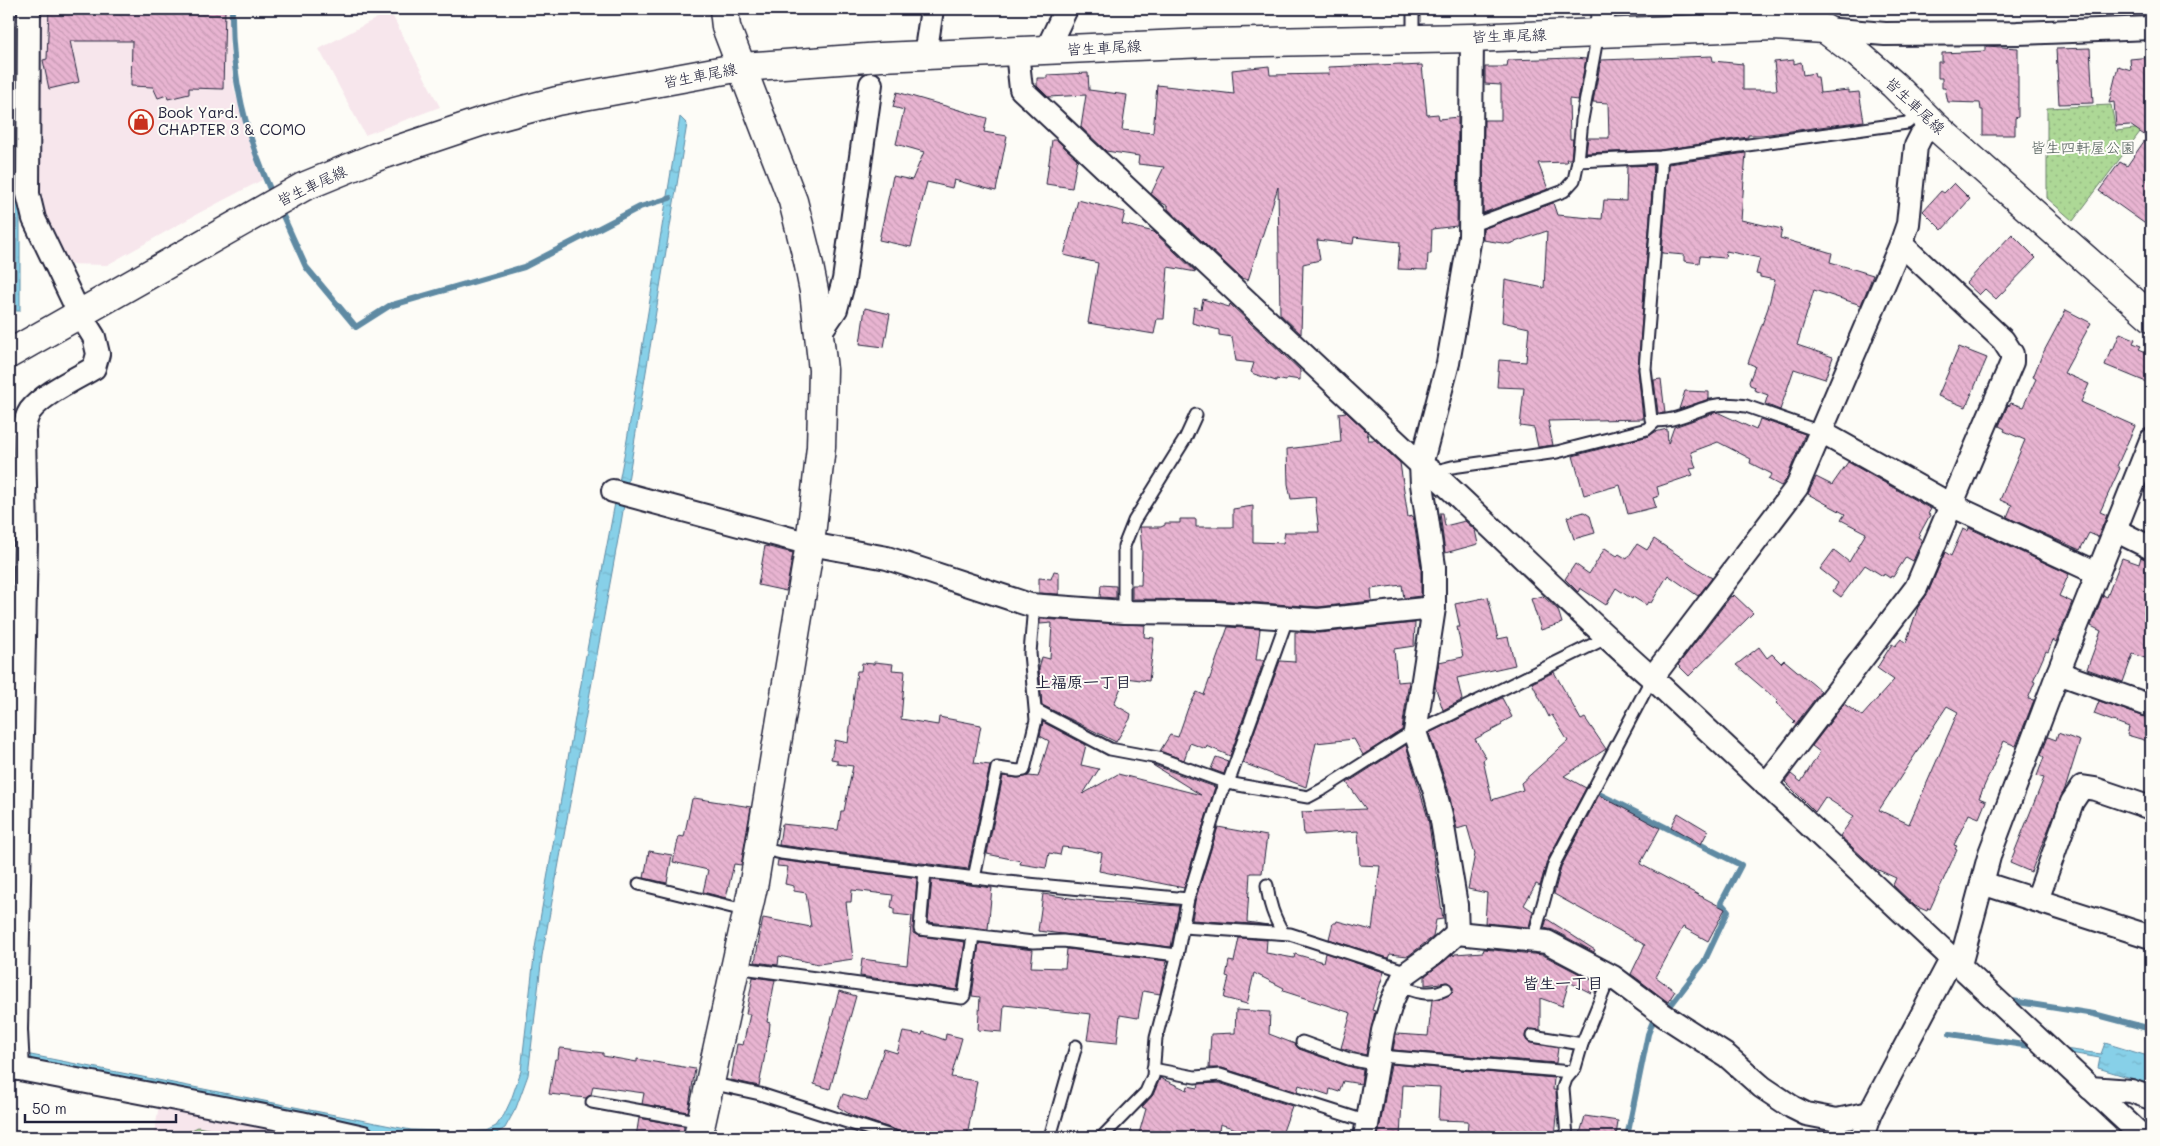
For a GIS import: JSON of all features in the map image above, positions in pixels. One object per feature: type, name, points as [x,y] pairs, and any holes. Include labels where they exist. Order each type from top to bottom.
[{"type":"main road","points":[[700,1129],[760,848],[810,544],[821,447],[823,370],[814,291],[793,201],[726,27],[724,9]]},
{"type":"main road","name":"皆生車尾線","points":[[9,354],[303,187],[376,157],[483,121],[557,101],[741,68],[924,56],[1204,43],[1472,38],[1602,21],[1774,26],[1825,19],[1927,118],[2151,317]]},
{"type":"street","points":[[29,9],[28,194],[34,219],[79,313],[97,344],[97,361],[94,368],[36,405],[26,417],[24,430],[18,539],[14,1061],[362,1137]]},
{"type":"street","points":[[924,56],[932,9]]},
{"type":"street","points":[[1046,51],[1066,9]]},
{"type":"street","points":[[1825,19],[1885,34],[2017,33],[2151,26]]},
{"type":"street","points":[[1367,1130],[1383,1030],[1392,1001],[1403,979],[1456,933],[1456,905],[1441,815],[1436,792],[1415,733],[1434,608],[1434,566],[1422,484],[1427,469],[1448,363],[1470,226],[1472,38]]},
{"type":"street","points":[[1017,52],[1021,89],[1606,638],[1652,678],[2143,1137]]},
{"type":"street","points":[[819,334],[836,309],[844,280],[872,84]]},
{"type":"street","points":[[1652,678],[1797,487],[1901,244],[1908,224],[1916,146],[1922,136],[1927,118]]},
{"type":"street","points":[[1766,785],[1916,588],[2012,362],[2012,354],[2003,340],[1901,244]]},
{"type":"street","points":[[1822,432],[1951,505],[2098,573]]},
{"type":"street","points":[[1862,1137],[1870,1113],[1956,962],[1990,853],[2058,673],[2151,440]]},
{"type":"street","points":[[623,493],[810,544],[887,558],[1034,605],[1124,612],[1218,613],[1318,620],[1434,608]]},
{"type":"street","points":[[2115,530],[2151,548]]},
{"type":"street","points":[[2058,673],[2151,706]]},
{"type":"street","points":[[2036,900],[2072,802],[2082,787],[2095,789],[2151,808]]},
{"type":"street","points":[[1982,883],[2151,937]]},
{"type":"street","points":[[1456,933],[1547,942],[1578,957],[1610,976],[1727,1056],[1762,1087],[1786,1104],[1806,1114],[1836,1120],[1870,1113]]},
{"type":"street","points":[[2090,1088],[2131,1091],[2151,1098]]},
{"type":"lane","points":[[1413,39],[1414,9]]},
{"type":"lane","points":[[1470,226],[1564,191],[1574,180],[1578,162],[1582,120],[1602,21]]},
{"type":"lane","points":[[1578,162],[1661,157],[1927,118]]},
{"type":"lane","points":[[1661,157],[1662,169],[1645,370],[1651,419],[1656,421],[1672,419],[1711,406],[1734,404],[1746,406],[1822,432]]},
{"type":"lane","points":[[1124,612],[1124,546],[1134,521],[1185,439],[1196,415]]},
{"type":"lane","points":[[1427,469],[1557,452],[1648,429],[1656,421]]},
{"type":"lane","points":[[974,878],[997,768],[1022,772],[1024,770],[1034,730],[1036,710],[1031,684],[1030,653],[1034,605]]},
{"type":"lane","points":[[1102,1137],[1146,1092],[1153,1076],[1156,1038],[1177,955],[1188,899],[1221,792],[1227,783],[1287,619]]},
{"type":"lane","points":[[1036,710],[1110,749],[1158,758],[1227,783],[1313,796],[1403,738],[1606,638]]},
{"type":"lane","points":[[1533,940],[1554,864],[1652,678]]},
{"type":"lane","points":[[760,848],[782,853],[974,878],[1075,890],[1188,899]]},
{"type":"lane","points":[[925,871],[920,929],[1033,942],[1063,941],[1177,955]]},
{"type":"lane","points":[[639,884],[748,911]]},
{"type":"lane","points":[[1267,885],[1274,918],[1284,933]]},
{"type":"lane","points":[[1183,927],[1284,933],[1403,979],[1410,990],[1432,994],[1446,989]]},
{"type":"lane","points":[[735,967],[962,998],[964,996],[973,936]]},
{"type":"lane","points":[[1567,1137],[1563,1088],[1575,1068],[1582,1044],[1610,976]]},
{"type":"lane","points":[[1532,1036],[1582,1044]]},
{"type":"lane","points":[[1302,1042],[1349,1059],[1572,1072]]},
{"type":"lane","points":[[1050,1137],[1076,1046]]},
{"type":"lane","points":[[1153,1069],[1195,1077],[1220,1075],[1367,1130]]},
{"type":"lane","points":[[710,1083],[760,1094],[894,1137]]},
{"type":"lane","points":[[592,1102],[700,1129]]},
{"type":"shaded area","name":"Book Yard. CHAPTER 3 & COMO","points":[[40,9],[229,9],[229,43],[234,88],[251,149],[264,179],[107,265],[65,264],[49,230],[41,193],[39,169]]},
{"type":"shaded area","points":[[390,11],[440,107],[365,135],[319,49]]},
{"type":"shaded area","points":[[159,1104],[330,1137],[154,1137]]},
{"type":"green space","name":"皆生四軒屋公園","points":[[2111,105],[2116,131],[2143,128],[2073,221],[2047,198],[2047,108]]},
{"type":"green space","points":[[198,1127],[246,1137],[177,1137]]},
{"type":"water","points":[[17,9],[20,9],[20,311],[16,311]]},
{"type":"water","points":[[680,117],[687,124],[621,523],[542,956],[528,1075],[516,1108],[505,1128],[490,1137],[404,1137],[9,1060],[10,1051],[411,1130],[486,1131],[496,1126],[504,1115],[521,1071],[535,948],[586,655],[627,440]]},
{"type":"water","points":[[2105,1043],[2151,1057],[2151,1084],[2098,1068],[2100,1058],[2058,1051],[2057,1048],[2101,1054]]},
{"type":"building","points":[[49,9],[225,9],[223,89],[189,88],[189,94],[168,99],[167,95],[158,98],[153,87],[131,86],[132,41],[70,41],[79,82],[49,89],[43,60],[47,59]]},
{"type":"building","points":[[1986,46],[2018,48],[2018,117],[2015,118],[2015,135],[1983,135],[1983,110],[1981,110],[1980,103],[1948,102],[1945,88],[1942,88],[1942,78],[1938,78],[1938,62],[1942,62],[1942,53],[1986,51]]},
{"type":"building","points":[[2090,48],[2093,103],[2059,104],[2056,49]]},
{"type":"building","points":[[1712,56],[1713,61],[1743,64],[1743,90],[1777,90],[1774,62],[1794,60],[1794,64],[1801,62],[1803,75],[1814,73],[1815,77],[1818,77],[1820,93],[1849,90],[1849,93],[1859,92],[1864,121],[1762,135],[1748,135],[1748,137],[1660,150],[1586,153],[1588,138],[1609,138],[1608,103],[1593,102],[1601,60]]},
{"type":"building","points":[[2151,57],[2151,170],[2145,179],[2151,183],[2151,228],[2099,191],[2120,162],[2127,166],[2147,137],[2130,125],[2116,126],[2114,102],[2109,103],[2118,66],[2131,70],[2130,59]]},
{"type":"building","points":[[1586,59],[1578,100],[1569,99],[1570,139],[1573,139],[1571,159],[1566,159],[1567,162],[1538,163],[1548,189],[1483,213],[1484,120],[1501,120],[1501,85],[1485,84],[1485,67],[1507,67],[1508,60]]},
{"type":"building","points":[[1402,64],[1402,66],[1422,65],[1427,115],[1438,114],[1439,119],[1458,117],[1457,226],[1432,229],[1431,254],[1428,254],[1427,270],[1398,269],[1400,242],[1354,237],[1353,244],[1317,240],[1320,260],[1303,264],[1301,334],[1280,314],[1278,187],[1248,280],[1241,278],[1168,209],[1168,206],[1151,194],[1164,167],[1138,164],[1139,156],[1106,151],[1081,127],[1086,95],[1048,97],[1037,86],[1037,78],[1047,78],[1047,75],[1088,73],[1089,90],[1127,95],[1122,130],[1153,133],[1157,85],[1234,94],[1232,70],[1269,66],[1270,75],[1329,74],[1328,67]]},
{"type":"building","points":[[897,92],[987,118],[984,132],[1007,136],[996,191],[954,180],[952,188],[927,182],[911,247],[879,240],[893,176],[912,180],[924,152],[896,144],[904,110],[893,107]]},
{"type":"building","points":[[1052,140],[1057,140],[1077,159],[1072,188],[1046,184]]},
{"type":"building","points":[[1746,153],[1741,220],[1782,229],[1780,238],[1832,253],[1830,262],[1873,275],[1861,305],[1814,290],[1797,345],[1833,357],[1825,379],[1794,369],[1780,410],[1765,404],[1768,395],[1754,390],[1755,387],[1750,385],[1749,382],[1755,366],[1748,363],[1768,308],[1775,280],[1760,277],[1760,275],[1756,274],[1760,258],[1726,251],[1725,258],[1700,256],[1699,263],[1684,261],[1684,255],[1662,253],[1668,164]]},
{"type":"building","points":[[1654,165],[1638,369],[1643,419],[1548,421],[1553,445],[1538,447],[1534,428],[1520,426],[1524,388],[1497,387],[1499,360],[1526,362],[1529,328],[1502,322],[1505,280],[1544,288],[1547,231],[1509,244],[1483,240],[1483,229],[1553,203],[1557,215],[1602,219],[1604,200],[1626,201],[1627,166]]},
{"type":"building","points":[[1954,183],[1970,199],[1942,230],[1923,211],[1941,191],[1944,193]]},
{"type":"building","points":[[1078,200],[1125,212],[1122,224],[1154,232],[1196,272],[1168,267],[1164,319],[1157,319],[1154,334],[1088,323],[1098,263],[1064,255]]},
{"type":"building","points":[[2012,234],[2036,258],[1996,299],[1985,289],[1979,295],[1966,283]]},
{"type":"building","points":[[1203,299],[1229,307],[1230,304],[1300,370],[1300,380],[1287,378],[1286,381],[1276,379],[1276,381],[1251,372],[1254,363],[1236,361],[1232,337],[1219,335],[1219,330],[1192,323],[1194,307],[1201,309]]},
{"type":"building","points":[[865,308],[890,314],[884,347],[860,344]]},
{"type":"building","points":[[2066,310],[2091,323],[2064,373],[2089,384],[2081,402],[2135,426],[2117,466],[2120,468],[2100,512],[2107,515],[2098,537],[2089,533],[2080,550],[2007,517],[2012,505],[2000,500],[2025,440],[2004,431],[2005,429],[1999,426],[2008,405],[2011,403],[2023,407],[2036,379],[2033,377],[2042,355]]},
{"type":"building","points":[[2120,333],[2135,339],[2133,343],[2141,346],[2139,349],[2151,354],[2151,384],[2105,365]]},
{"type":"building","points":[[1959,347],[1987,358],[1966,407],[1938,396]]},
{"type":"building","points":[[1661,379],[1665,413],[1658,413],[1654,380]]},
{"type":"building","points":[[1685,391],[1709,392],[1709,399],[1679,409]]},
{"type":"building","points":[[1346,412],[1367,432],[1368,440],[1375,440],[1400,463],[1408,517],[1413,516],[1421,567],[1421,596],[1404,598],[1402,585],[1371,589],[1372,601],[1318,607],[1218,600],[1132,599],[1132,585],[1141,585],[1142,551],[1140,527],[1161,527],[1165,523],[1180,523],[1180,519],[1196,519],[1196,527],[1233,527],[1233,509],[1253,506],[1253,542],[1283,543],[1285,532],[1319,532],[1315,497],[1291,499],[1288,484],[1287,449],[1341,442],[1339,413]]},
{"type":"building","points":[[1717,412],[1756,430],[1760,419],[1805,434],[1786,480],[1781,486],[1768,479],[1772,474],[1750,463],[1751,459],[1718,442],[1691,452],[1696,468],[1690,469],[1693,475],[1657,487],[1659,496],[1653,498],[1656,507],[1628,514],[1620,485],[1584,495],[1573,456],[1649,436],[1655,432],[1667,429],[1668,444],[1674,427]]},
{"type":"building","points":[[1848,462],[1931,509],[1928,514],[1930,515],[1918,537],[1922,540],[1913,561],[1906,557],[1893,577],[1891,576],[1890,578],[1865,565],[1841,597],[1833,591],[1838,583],[1820,569],[1834,550],[1849,562],[1866,533],[1841,520],[1845,514],[1808,494],[1816,477],[1832,485]]},
{"type":"building","points":[[1584,512],[1590,516],[1595,533],[1574,539],[1567,517]]},
{"type":"building","points":[[1440,513],[1443,513],[1445,526],[1465,521],[1475,530],[1478,544],[1445,553]]},
{"type":"building","points":[[1969,528],[2069,574],[2059,596],[2072,602],[2056,642],[2053,640],[2048,652],[2046,651],[2033,681],[2035,682],[2028,699],[2034,700],[2016,746],[2004,741],[1979,798],[1986,801],[1979,818],[1969,814],[1954,845],[1957,846],[1955,849],[1957,850],[1930,909],[1928,908],[1927,911],[1915,906],[1893,885],[1896,878],[1876,869],[1840,836],[1854,816],[1825,797],[1815,812],[1785,782],[1791,774],[1801,782],[1820,752],[1812,746],[1844,704],[1862,716],[1894,680],[1877,668],[1892,644],[1895,646],[1901,639],[1906,643],[1918,607],[1928,593],[1945,552],[1951,556],[1963,529],[1968,531]],"holes":[[[1947,706],[1958,712],[1909,824],[1879,810]]]},
{"type":"building","points":[[1654,539],[1712,578],[1698,596],[1668,575],[1651,603],[1648,602],[1646,605],[1633,597],[1632,599],[1616,588],[1606,605],[1580,588],[1578,592],[1565,579],[1575,564],[1589,574],[1605,548],[1617,556],[1619,554],[1627,559],[1637,544],[1647,550]]},
{"type":"building","points":[[765,546],[793,553],[786,591],[758,585]]},
{"type":"building","points":[[2141,557],[2151,561],[2151,660],[2133,654],[2123,682],[2087,669],[2101,631],[2091,626],[2103,595],[2107,597],[2122,558],[2139,564]]},
{"type":"building","points":[[1054,571],[1059,572],[1059,594],[1039,593],[1039,578],[1051,579]]},
{"type":"building","points":[[1101,585],[1116,586],[1116,598],[1100,597]]},
{"type":"building","points":[[1734,595],[1753,613],[1689,676],[1678,665],[1731,596]]},
{"type":"building","points":[[1543,596],[1558,610],[1562,623],[1541,630],[1531,599]]},
{"type":"building","points":[[1488,597],[1498,639],[1508,637],[1515,665],[1457,678],[1462,700],[1443,710],[1435,686],[1439,662],[1463,657],[1457,627],[1460,627],[1455,604]]},
{"type":"building","points":[[1040,619],[1145,625],[1144,637],[1154,638],[1149,681],[1125,678],[1114,704],[1131,714],[1116,742],[1042,705],[1039,669],[1042,657],[1050,659],[1052,623],[1040,624]]},
{"type":"building","points":[[1415,623],[1414,646],[1394,649],[1397,682],[1409,681],[1402,730],[1363,755],[1354,739],[1316,743],[1306,787],[1243,763],[1280,661],[1295,662],[1295,632],[1319,633]]},
{"type":"building","points":[[1228,627],[1260,629],[1256,660],[1264,660],[1230,756],[1207,746],[1206,749],[1190,743],[1184,760],[1160,751],[1170,735],[1178,737],[1188,708],[1197,692],[1204,695]]},
{"type":"building","points":[[1759,647],[1767,658],[1772,654],[1781,663],[1784,660],[1821,691],[1795,725],[1793,723],[1795,721],[1776,703],[1778,701],[1736,665]]},
{"type":"building","points":[[874,662],[893,664],[892,670],[905,671],[901,719],[938,725],[939,717],[981,725],[974,763],[990,765],[968,869],[779,845],[782,824],[838,830],[841,811],[844,811],[853,766],[837,764],[837,760],[831,759],[835,740],[848,743],[857,671],[861,671],[862,663],[874,664]]},
{"type":"building","points":[[1554,672],[1581,720],[1585,718],[1606,749],[1564,776],[1586,788],[1547,861],[1540,886],[1536,884],[1524,905],[1533,911],[1529,927],[1485,923],[1487,893],[1468,889],[1475,854],[1467,826],[1457,829],[1448,789],[1429,733],[1502,698],[1512,717],[1501,723],[1502,725],[1475,739],[1486,758],[1483,760],[1492,800],[1523,790],[1521,783],[1568,741],[1552,715],[1549,717],[1532,683]]},
{"type":"building","points":[[2099,701],[2151,719],[2151,742],[2127,735],[2129,727],[2094,714]]},
{"type":"building","points":[[1043,722],[1086,745],[1081,765],[1099,769],[1083,794],[1118,774],[1201,795],[1151,764],[1215,787],[1184,888],[1099,871],[1102,853],[1083,849],[1062,847],[1060,855],[1049,853],[1046,868],[1020,864],[1021,861],[987,854],[1003,776],[1017,778],[1038,777],[1049,741],[1040,736]]},
{"type":"building","points":[[2058,733],[2080,741],[2066,786],[2031,872],[2010,863],[2044,778],[2037,776],[2044,757],[2041,755],[2048,737],[2056,740]]},
{"type":"building","points":[[1406,745],[1428,818],[1443,919],[1436,920],[1433,937],[1408,956],[1390,954],[1388,958],[1329,939],[1333,923],[1337,921],[1372,930],[1380,866],[1360,865],[1358,831],[1304,835],[1302,812],[1366,809],[1347,783]]},
{"type":"building","points":[[1216,757],[1228,761],[1224,774],[1211,769]]},
{"type":"building","points":[[1599,795],[1660,828],[1640,864],[1725,909],[1708,941],[1683,927],[1656,977],[1675,991],[1668,1002],[1631,974],[1645,945],[1554,894],[1561,867]]},
{"type":"building","points":[[692,799],[751,807],[741,865],[734,864],[726,898],[703,892],[708,870],[673,862],[679,836],[684,837]]},
{"type":"building","points":[[1678,813],[1708,831],[1701,844],[1671,827]]},
{"type":"building","points":[[1218,827],[1267,836],[1262,873],[1250,873],[1247,922],[1268,925],[1192,920],[1195,901]]},
{"type":"building","points":[[649,851],[672,855],[667,883],[644,878]]},
{"type":"building","points":[[778,860],[917,878],[913,933],[919,936],[965,942],[957,990],[860,976],[862,959],[907,965],[912,916],[894,914],[894,908],[891,907],[893,895],[852,890],[851,902],[846,902],[853,959],[819,964],[779,956],[778,965],[755,962],[763,918],[811,927],[806,893],[794,891],[794,886],[785,884],[788,867],[777,866]]},
{"type":"building","points":[[932,880],[992,888],[988,929],[928,922]]},
{"type":"building","points":[[1043,894],[1083,900],[1179,906],[1171,947],[1038,931]]},
{"type":"building","points":[[1547,919],[1595,950],[1594,952],[1553,930],[1544,928]]},
{"type":"building","points":[[1239,938],[1267,940],[1266,953],[1294,958],[1295,954],[1323,962],[1325,953],[1384,972],[1372,1010],[1375,1011],[1366,1055],[1341,1048],[1351,1013],[1283,991],[1284,988],[1254,973],[1247,1004],[1224,998],[1229,977],[1226,976],[1229,961],[1234,962]]},
{"type":"building","points":[[979,943],[1033,950],[1031,967],[1065,968],[1067,949],[1167,961],[1160,994],[1143,991],[1138,1018],[1120,1015],[1117,1043],[1087,1040],[1091,1014],[1004,1005],[1002,1032],[978,1030],[980,997],[972,996]]},
{"type":"building","points":[[1484,949],[1543,955],[1599,984],[1595,992],[1592,990],[1591,993],[1569,982],[1562,1006],[1540,998],[1540,1030],[1529,1029],[1526,1032],[1525,1038],[1531,1043],[1558,1048],[1556,1063],[1393,1050],[1396,1034],[1428,1036],[1432,1000],[1443,998],[1452,993],[1453,987],[1448,982],[1425,985],[1425,976],[1453,954],[1454,956],[1455,954],[1483,952]]},
{"type":"building","points":[[753,977],[775,980],[767,1022],[770,1023],[769,1033],[759,1086],[731,1080],[737,1044],[743,1045],[750,1014],[746,1014]]},
{"type":"building","points":[[839,991],[856,996],[830,1089],[814,1084]]},
{"type":"building","points":[[1236,1010],[1270,1012],[1269,1034],[1295,1044],[1299,1049],[1363,1070],[1361,1084],[1343,1081],[1339,1092],[1330,1089],[1329,1095],[1299,1085],[1297,1092],[1222,1068],[1209,1068],[1211,1034],[1235,1033]]},
{"type":"building","points":[[903,1032],[922,1035],[923,1032],[945,1040],[946,1034],[962,1038],[951,1077],[977,1081],[967,1137],[912,1137],[851,1115],[838,1107],[843,1094],[867,1101],[884,1049],[897,1053]]},
{"type":"building","points":[[559,1049],[603,1053],[603,1056],[637,1062],[637,1059],[695,1069],[688,1112],[642,1104],[644,1093],[593,1086],[591,1095],[586,1098],[549,1094],[555,1059],[558,1059]]},
{"type":"building","points":[[1391,1064],[1554,1078],[1553,1090],[1556,1090],[1557,1116],[1555,1137],[1467,1136],[1468,1121],[1438,1120],[1440,1087],[1403,1085],[1400,1137],[1378,1137]]},
{"type":"building","points":[[1160,1078],[1187,1090],[1188,1086],[1198,1088],[1199,1084],[1219,1083],[1292,1106],[1281,1137],[1261,1137],[1220,1124],[1218,1137],[1138,1137],[1146,1109],[1142,1107],[1153,1095]]},
{"type":"building","points":[[1585,1116],[1618,1121],[1616,1137],[1579,1137]]},
{"type":"building","points":[[639,1118],[684,1126],[683,1137],[636,1137]]},
{"type":"waterway","points":[[232,9],[234,58],[242,105],[247,127],[273,196]]},
{"type":"waterway","points":[[279,207],[306,267],[356,327],[389,306],[524,267],[640,207],[670,198]]},
{"type":"waterway","points":[[1597,793],[1741,865],[1721,903],[1728,911],[1704,962],[1667,1010],[1669,1011]]},
{"type":"waterway","points":[[2006,1000],[2094,1014],[2151,1029]]},
{"type":"waterway","points":[[1627,1137],[1648,1034],[1655,1016]]},
{"type":"waterway","points":[[1950,1034],[2030,1046]]},
{"type":"place","name":"Book Yard. CHAPTER 3 & COMO","points":[[141,122]]},
{"type":"district","name":"上福原一丁目","points":[[1083,682]]},
{"type":"district","name":"皆生一丁目","points":[[1563,983]]}]
